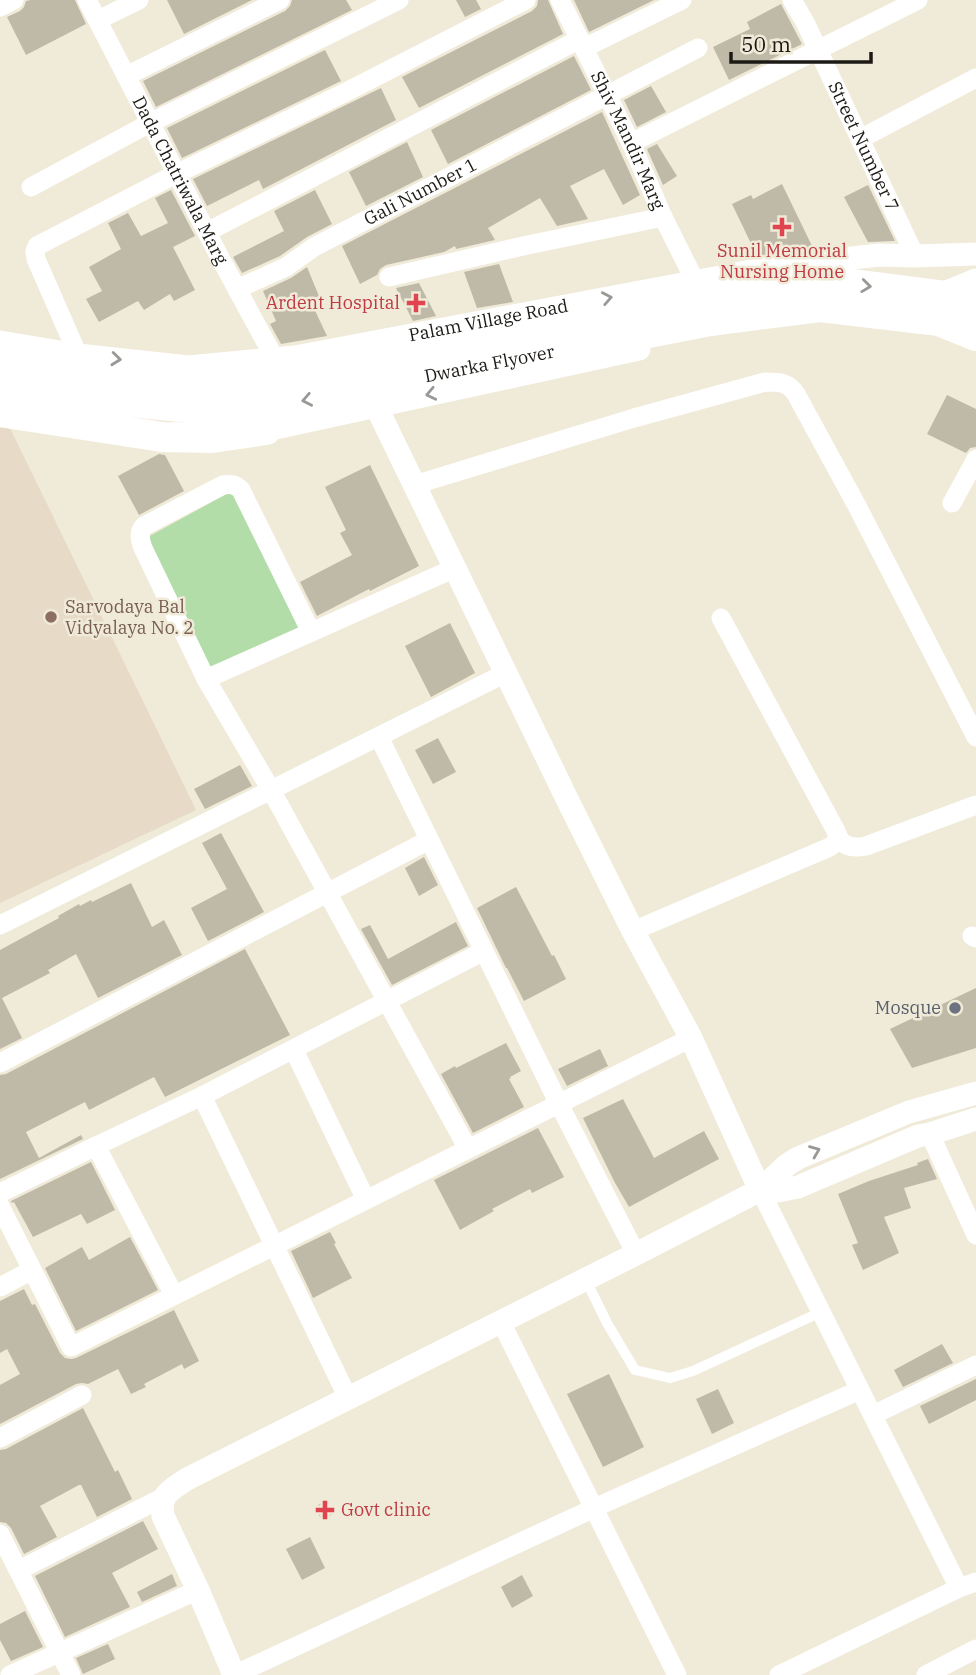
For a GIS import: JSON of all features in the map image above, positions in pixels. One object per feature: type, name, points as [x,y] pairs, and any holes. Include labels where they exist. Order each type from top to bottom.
[{"type":"main road","name":"Dwarka Flyover","points":[[0,361],[176,385],[286,378],[820,280],[953,297],[976,307]]},
{"type":"main road","name":"Dwarka Flyover","points":[[0,386],[60,395],[221,411],[295,402],[710,321],[820,307],[939,321],[976,336]]},
{"type":"main road","points":[[0,412],[162,437],[212,438],[266,430]]},
{"type":"street","points":[[0,7],[14,0]]},
{"type":"street","name":"Dada Chatriwala Marg","points":[[87,0],[275,359]]},
{"type":"street","points":[[98,20],[139,0]]},
{"type":"street","points":[[126,76],[280,0]]},
{"type":"street","points":[[31,187],[150,123],[398,0]]},
{"type":"street","points":[[78,355],[36,259],[37,246],[526,0]]},
{"type":"street","name":"Shiv Mandir Marg","points":[[560,0],[695,281]]},
{"type":"street","points":[[207,232],[582,44],[682,0]]},
{"type":"street","name":"Street Number 7","points":[[792,0],[805,22],[915,256]]},
{"type":"street","points":[[631,143],[918,0]]},
{"type":"street","name":"Gali Number 1","points":[[237,289],[286,267],[314,247],[698,48]]},
{"type":"street","points":[[860,139],[976,78]]},
{"type":"street","points":[[389,277],[663,217]]},
{"type":"street","name":"Palam Village Road","points":[[0,342],[78,355],[188,367],[295,357],[778,265],[879,255],[971,257]]},
{"type":"street","points":[[0,402],[163,429],[266,430],[711,334],[837,320],[902,309],[976,280]]},
{"type":"street","points":[[356,345],[376,406],[633,931],[691,1038],[760,1191],[873,1415],[968,1585],[779,1675]]},
{"type":"street","points":[[414,485],[634,418],[765,382],[786,384],[796,394],[856,504],[976,737]]},
{"type":"street","points":[[952,503],[976,458]]},
{"type":"street","points":[[311,632],[241,490],[236,485],[223,485],[141,529],[143,548],[206,679],[271,790],[468,1149]]},
{"type":"street","points":[[206,679],[455,568]]},
{"type":"street","points":[[721,618],[838,839],[851,848],[866,846],[976,806]]},
{"type":"street","points":[[0,925],[506,674]]},
{"type":"street","points":[[379,737],[559,1104],[636,1254]]},
{"type":"street","points":[[633,931],[830,847],[838,839]]},
{"type":"street","points":[[0,1063],[429,840]]},
{"type":"street","points":[[0,1193],[202,1096],[484,951]]},
{"type":"street","points":[[0,1206],[71,1347],[691,1038]]},
{"type":"street","points":[[293,1050],[366,1200]]},
{"type":"street","points":[[860,1390],[234,1675],[163,1516],[164,1497],[187,1479],[760,1191],[797,1158],[909,1112],[976,1093]]},
{"type":"street","points":[[202,1096],[348,1398]]},
{"type":"street","points":[[760,1191],[798,1187],[918,1136],[976,1119]]},
{"type":"street","points":[[930,1134],[976,1235]]},
{"type":"street","points":[[96,1146],[174,1295]]},
{"type":"street","points":[[0,1286],[32,1270]]},
{"type":"street","points":[[500,1322],[677,1675]]},
{"type":"street","points":[[873,1415],[976,1365]]},
{"type":"street","points":[[0,1437],[82,1395]]},
{"type":"street","points":[[19,1570],[164,1497]]},
{"type":"street","points":[[0,1534],[71,1675]]},
{"type":"street","points":[[10,1675],[198,1590]]},
{"type":"street","points":[[926,1675],[976,1649]]},
{"type":"lane","points":[[586,1279],[607,1323],[635,1370],[670,1378],[693,1371],[821,1312]]},
{"type":"shaded area","name":"Sarvodaya Bal Vidyalaya No. 2","points":[[0,423],[8,424],[196,810],[0,903]]},
{"type":"green space","points":[[234,490],[304,630],[211,671],[146,538]]},
{"type":"building","points":[[75,0],[86,24],[26,55],[7,17],[20,11],[26,1]]},
{"type":"building","points":[[167,0],[252,0],[184,34]]},
{"type":"building","points":[[292,0],[346,0],[352,10],[156,107],[143,81],[285,11]]},
{"type":"building","points":[[456,0],[476,0],[481,9],[465,17]]},
{"type":"building","points":[[538,0],[548,0],[563,34],[419,108],[402,77],[532,11]]},
{"type":"building","points":[[574,0],[654,0],[589,32]]},
{"type":"building","points":[[781,4],[802,44],[729,80],[713,47],[750,29],[747,22]]},
{"type":"building","points":[[325,50],[341,81],[182,158],[167,128]]},
{"type":"building","points":[[574,56],[591,90],[448,164],[431,130]]},
{"type":"building","points":[[651,86],[666,112],[637,127],[624,100]]},
{"type":"building","points":[[381,88],[396,120],[263,189],[259,180],[207,206],[193,179]]},
{"type":"building","points":[[602,112],[640,195],[623,205],[604,169],[570,186],[588,219],[557,226],[540,198],[488,228],[495,240],[456,249],[455,246],[444,252],[386,265],[377,275],[360,284],[342,246]]},
{"type":"building","points":[[407,142],[423,177],[366,206],[349,172]]},
{"type":"building","points":[[657,144],[677,176],[663,185],[647,149]]},
{"type":"building","points":[[782,184],[812,246],[757,256],[732,204],[751,195],[753,199]]},
{"type":"building","points":[[868,185],[895,241],[868,242],[844,197]]},
{"type":"building","points":[[171,190],[195,236],[173,247],[195,290],[174,301],[170,294],[144,310],[138,301],[99,322],[86,299],[102,291],[89,267],[121,249],[108,223],[128,213],[141,236],[168,223],[155,198]]},
{"type":"building","points":[[315,190],[332,224],[280,256],[242,273],[233,257],[284,231],[274,211]]},
{"type":"building","points":[[499,264],[513,302],[477,308],[464,272]]},
{"type":"building","points":[[307,267],[319,296],[310,300],[327,336],[281,344],[270,324],[276,321],[263,291]]},
{"type":"building","points":[[419,283],[436,316],[413,321],[396,288]]},
{"type":"building","points":[[947,395],[976,409],[976,447],[970,448],[966,453],[927,434]]},
{"type":"building","points":[[159,454],[165,455],[184,491],[139,515],[118,476]]},
{"type":"building","points":[[370,465],[419,566],[317,616],[300,582],[352,555],[340,533],[346,530],[325,487]]},
{"type":"building","points":[[450,623],[475,673],[431,697],[405,646]]},
{"type":"building","points":[[438,738],[456,772],[433,784],[415,750]]},
{"type":"building","points":[[240,765],[252,786],[205,809],[194,789]]},
{"type":"building","points":[[221,833],[264,912],[208,941],[191,908],[227,889],[202,843]]},
{"type":"building","points":[[424,857],[438,885],[419,896],[405,868]]},
{"type":"building","points":[[131,883],[152,927],[164,920],[182,955],[98,998],[76,954],[48,970],[50,973],[2,998],[22,1038],[0,1049],[0,950],[79,904],[80,906],[91,900],[92,902]]},
{"type":"building","points":[[516,887],[566,979],[524,1001],[477,908]]},
{"type":"building","points":[[456,922],[468,946],[392,985],[361,929],[370,925],[388,959]]},
{"type":"building","points":[[245,949],[290,1035],[165,1097],[154,1077],[89,1110],[85,1102],[26,1132],[39,1158],[81,1135],[83,1139],[0,1179],[0,1075]]},
{"type":"building","name":"Mosque","points":[[976,988],[976,1048],[912,1068],[890,1029]]},
{"type":"building","points":[[506,1043],[521,1071],[509,1079],[524,1107],[473,1133],[441,1074]]},
{"type":"building","points":[[600,1049],[608,1066],[567,1086],[558,1069]]},
{"type":"building","points":[[623,1099],[654,1158],[704,1131],[719,1159],[629,1207],[583,1118]]},
{"type":"building","points":[[538,1128],[564,1177],[532,1193],[530,1189],[460,1230],[434,1180]]},
{"type":"building","points":[[928,1159],[937,1179],[904,1188],[911,1208],[884,1217],[899,1253],[863,1270],[852,1245],[858,1243],[838,1194]]},
{"type":"building","points":[[91,1162],[115,1210],[87,1224],[81,1214],[33,1237],[11,1201]]},
{"type":"building","points":[[330,1232],[352,1278],[313,1298],[291,1251]]},
{"type":"building","points":[[130,1237],[158,1290],[76,1331],[45,1268],[82,1247],[89,1260]]},
{"type":"building","points":[[24,1289],[65,1358],[76,1358],[174,1310],[199,1361],[184,1369],[182,1364],[131,1394],[118,1369],[88,1384],[76,1384],[0,1424],[0,1385],[20,1374],[7,1349],[0,1353],[0,1301]]},
{"type":"building","points":[[942,1344],[953,1363],[903,1387],[894,1370]]},
{"type":"building","points":[[609,1374],[644,1447],[603,1467],[567,1394]]},
{"type":"building","points":[[976,1379],[976,1400],[929,1424],[920,1406]]},
{"type":"building","points":[[718,1389],[734,1423],[712,1434],[696,1399]]},
{"type":"building","points":[[83,1408],[115,1472],[118,1470],[132,1499],[97,1517],[79,1485],[40,1506],[57,1537],[24,1554],[11,1528],[0,1522],[0,1450]]},
{"type":"building","name":"Govt clinic","points":[[326,1501],[335,1513],[322,1520],[314,1507]]},
{"type":"building","points":[[143,1521],[158,1549],[112,1573],[130,1607],[65,1637],[35,1576]]},
{"type":"building","points":[[310,1537],[325,1568],[302,1580],[286,1549]]},
{"type":"building","points":[[172,1574],[177,1586],[142,1602],[137,1592]]},
{"type":"building","points":[[522,1575],[533,1596],[512,1608],[501,1587]]},
{"type":"building","points":[[25,1611],[43,1647],[11,1661],[0,1640],[0,1624]]},
{"type":"building","points":[[108,1644],[115,1659],[83,1674],[76,1658]]},
{"type":"place","name":"Sunil Memorial Nursing Home","points":[[782,227]]},
{"type":"place","name":"Ardent Hospital","points":[[416,303]]},
{"type":"place","name":"Sarvodaya Bal Vidyalaya No. 2","points":[[51,617]]},
{"type":"place","name":"Mosque","points":[[955,1008]]},
{"type":"place","name":"Govt clinic","points":[[325,1510]]}]
